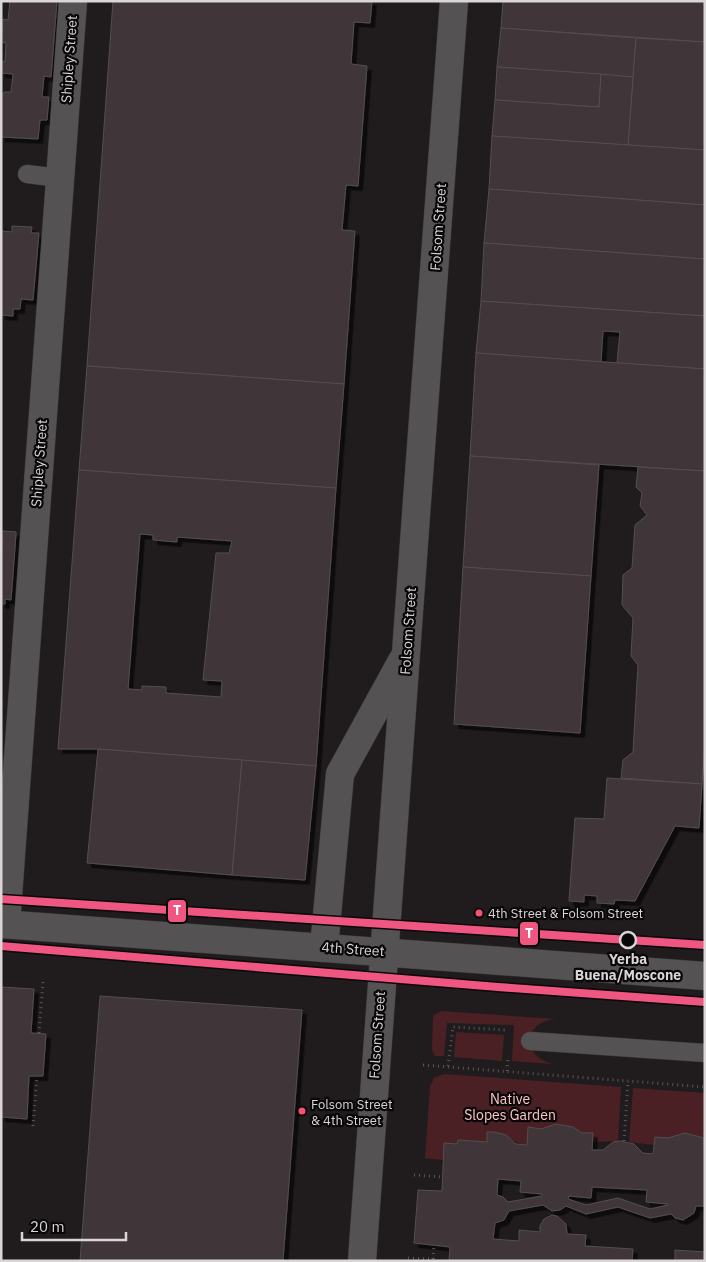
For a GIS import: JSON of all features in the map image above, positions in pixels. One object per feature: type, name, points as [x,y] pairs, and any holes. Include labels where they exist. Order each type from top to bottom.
[{"type":"main road","name":"Shipley Street","points":[[4,924],[73,1]]},
{"type":"main road","name":"Folsom Street","points":[[362,1261],[383,952],[407,653],[454,1]]},
{"type":"main road","points":[[324,948],[340,774],[407,653]]},
{"type":"main road","name":"4th Street","points":[[4,924],[705,976]]},
{"type":"lane","points":[[27,174],[60,178]]},
{"type":"lane","points":[[530,1041],[705,1054]]},
{"type":"path","points":[[39,1033],[43,982]]},
{"type":"path","points":[[448,1066],[453,1027],[509,1030]]},
{"type":"path","points":[[507,1070],[508,1054]]},
{"type":"path","points":[[423,1065],[507,1070],[705,1087]]},
{"type":"path","points":[[33,1126],[37,1076]]},
{"type":"path","points":[[624,1141],[628,1081]]},
{"type":"path","points":[[414,1175],[442,1177]]},
{"type":"path","points":[[408,1258],[434,1260],[434,1245]]},
{"type":"green space","points":[[441,1011],[555,1019],[545,1021],[537,1026],[532,1032],[530,1039],[531,1047],[535,1054],[542,1060],[552,1064],[512,1061],[514,1025],[447,1023],[444,1056],[435,1056],[432,1050],[433,1018],[434,1015]]},
{"type":"green space","points":[[456,1032],[504,1035],[502,1061],[454,1057]]},
{"type":"green space","name":"Native Slopes Garden","points":[[444,1074],[621,1087],[618,1141],[593,1142],[593,1133],[582,1133],[573,1127],[556,1124],[541,1129],[528,1127],[527,1145],[494,1132],[487,1132],[487,1142],[458,1140],[457,1144],[444,1143],[443,1160],[425,1158],[430,1087],[434,1078]]},
{"type":"green space","points":[[633,1088],[705,1093],[705,1138],[685,1133],[668,1138],[656,1137],[654,1145],[629,1142]]},
{"type":"building","points":[[10,1],[57,1],[51,77],[44,76],[42,97],[49,97],[47,120],[40,120],[38,139],[1,137],[1,94],[11,92],[13,74],[1,73],[1,61],[5,62],[6,43],[1,42],[3,19],[8,20]]},
{"type":"building","points":[[113,1],[372,1],[370,23],[354,22],[351,64],[367,66],[358,186],[346,185],[342,230],[355,231],[344,384],[87,366]]},
{"type":"building","points":[[503,1],[705,1],[705,42],[501,28]]},
{"type":"building","points":[[501,28],[636,38],[633,77],[497,67]]},
{"type":"building","points":[[636,38],[705,42],[705,150],[628,145]]},
{"type":"building","points":[[497,67],[601,74],[599,107],[495,100]]},
{"type":"building","points":[[601,74],[633,77],[628,145],[492,136],[495,100],[599,107]]},
{"type":"building","points":[[492,136],[705,150],[705,205],[489,189]]},
{"type":"building","points":[[489,189],[705,205],[705,259],[484,243]]},
{"type":"building","points":[[1,224],[2,231],[12,232],[12,226],[32,227],[31,233],[39,233],[33,300],[21,299],[20,309],[13,309],[13,316],[1,315]]},
{"type":"building","points":[[484,243],[705,259],[705,316],[481,301]]},
{"type":"building","points":[[481,301],[705,316],[705,369],[617,363],[620,332],[603,331],[601,362],[476,353]]},
{"type":"building","points":[[476,353],[705,369],[705,471],[470,456]]},
{"type":"building","points":[[87,366],[344,384],[336,488],[79,470]]},
{"type":"building","points":[[470,456],[599,465],[591,576],[463,567]]},
{"type":"building","points":[[638,467],[705,471],[705,741],[702,784],[621,778],[623,760],[633,752],[638,665],[631,656],[633,618],[622,605],[623,575],[632,568],[635,525],[647,515],[640,506],[642,493],[636,487]]},
{"type":"building","points":[[79,470],[336,488],[316,766],[98,749],[58,749]],"holes":[[[140,534],[153,535],[153,540],[177,542],[177,537],[232,541],[229,553],[216,553],[203,680],[222,681],[221,697],[166,693],[166,687],[142,686],[142,690],[128,689]]]},
{"type":"building","points":[[2,531],[16,532],[11,600],[5,599],[5,604],[1,604]]},
{"type":"building","points":[[463,567],[591,576],[580,733],[454,724]]},
{"type":"building","points":[[98,749],[242,760],[232,875],[87,863]]},
{"type":"building","points":[[242,760],[316,766],[305,880],[232,875]]},
{"type":"building","points":[[607,778],[702,784],[699,828],[675,826],[635,901],[615,900],[614,904],[597,903],[597,896],[584,895],[584,902],[569,901],[575,818],[604,819]]},
{"type":"building","points":[[1,987],[34,989],[31,1033],[46,1034],[43,1076],[29,1076],[27,1119],[1,1117]]},
{"type":"building","points":[[100,996],[302,1010],[283,1261],[80,1261]]},
{"type":"building","points":[[556,1124],[573,1127],[582,1133],[593,1133],[592,1150],[603,1150],[613,1142],[620,1141],[634,1144],[643,1153],[653,1154],[655,1137],[668,1138],[685,1133],[704,1138],[705,1206],[696,1206],[694,1213],[683,1220],[675,1218],[671,1214],[650,1218],[618,1207],[586,1214],[566,1206],[560,1210],[552,1211],[543,1205],[509,1211],[504,1220],[495,1223],[493,1239],[519,1241],[519,1230],[540,1232],[540,1226],[544,1219],[552,1215],[557,1216],[566,1224],[567,1234],[586,1235],[585,1246],[633,1249],[632,1261],[449,1261],[450,1247],[414,1243],[418,1190],[442,1191],[444,1143],[457,1144],[458,1140],[487,1142],[487,1132],[494,1132],[506,1135],[516,1144],[527,1145],[528,1127],[541,1129]],"holes":[[[498,1179],[521,1181],[520,1192],[542,1194],[542,1196],[508,1202],[503,1197],[497,1195]],[[592,1187],[647,1190],[646,1202],[668,1205],[650,1209],[618,1198],[586,1205],[568,1199],[569,1196],[591,1198]]]},
{"type":"building","points":[[675,1250],[705,1252],[705,1261],[675,1261]]},
{"type":"transit line","name":"T","points":[[1,899],[705,945]]},
{"type":"transit line","name":"T","points":[[1,946],[705,1002]]},
{"type":"place","name":"4th Street & Folsom Street","points":[[479,913]]},
{"type":"place","name":"Yerba Buena/Moscone","points":[[628,940]]},
{"type":"place","name":"Folsom Street & 4th Street","points":[[302,1111]]}]
